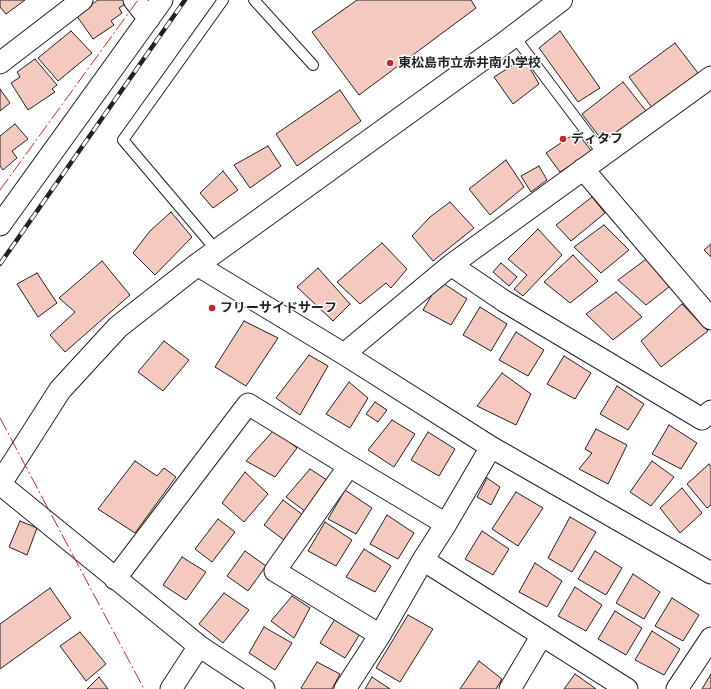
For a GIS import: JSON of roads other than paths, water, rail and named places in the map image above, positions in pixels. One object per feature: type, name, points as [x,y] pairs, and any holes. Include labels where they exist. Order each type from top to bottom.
[{"type":"street","points":[[0,63],[82,0]]},
{"type":"street","points":[[134,0],[149,19]]},
{"type":"street","points":[[0,225],[162,0]]},
{"type":"street","points":[[264,689],[199,646],[0,484],[60,390],[118,327],[197,265],[514,36],[561,0]]},
{"type":"street","points":[[344,354],[451,265],[711,77]]},
{"type":"street","points":[[583,169],[711,319]]},
{"type":"street","points":[[197,265],[344,354],[491,447],[711,573]]},
{"type":"street","points":[[451,265],[504,301],[702,419],[711,411]]},
{"type":"street","points":[[115,579],[248,404],[446,524]]},
{"type":"street","points":[[345,689],[380,635],[491,447]]},
{"type":"street","points":[[349,466],[275,571],[380,635]]},
{"type":"street","points":[[423,560],[628,689]]},
{"type":"street","points":[[510,689],[542,635]]},
{"type":"street","points":[[677,689],[711,638]]},
{"type":"street","points":[[171,689],[199,646]]},
{"type":"lane","points":[[217,251],[123,140],[223,0]]},
{"type":"lane","points":[[254,0],[313,65]]},
{"type":"lane","points":[[514,36],[603,154]]},
{"type":"railway","points":[[0,264],[185,0]]},
{"type":"place","name":"東松島市立赤井南小学校","points":[[390,63]]},
{"type":"place","name":"ディタフ","points":[[563,139]]},
{"type":"place","name":"フリーサイドサーフ","points":[[212,308]]}]
